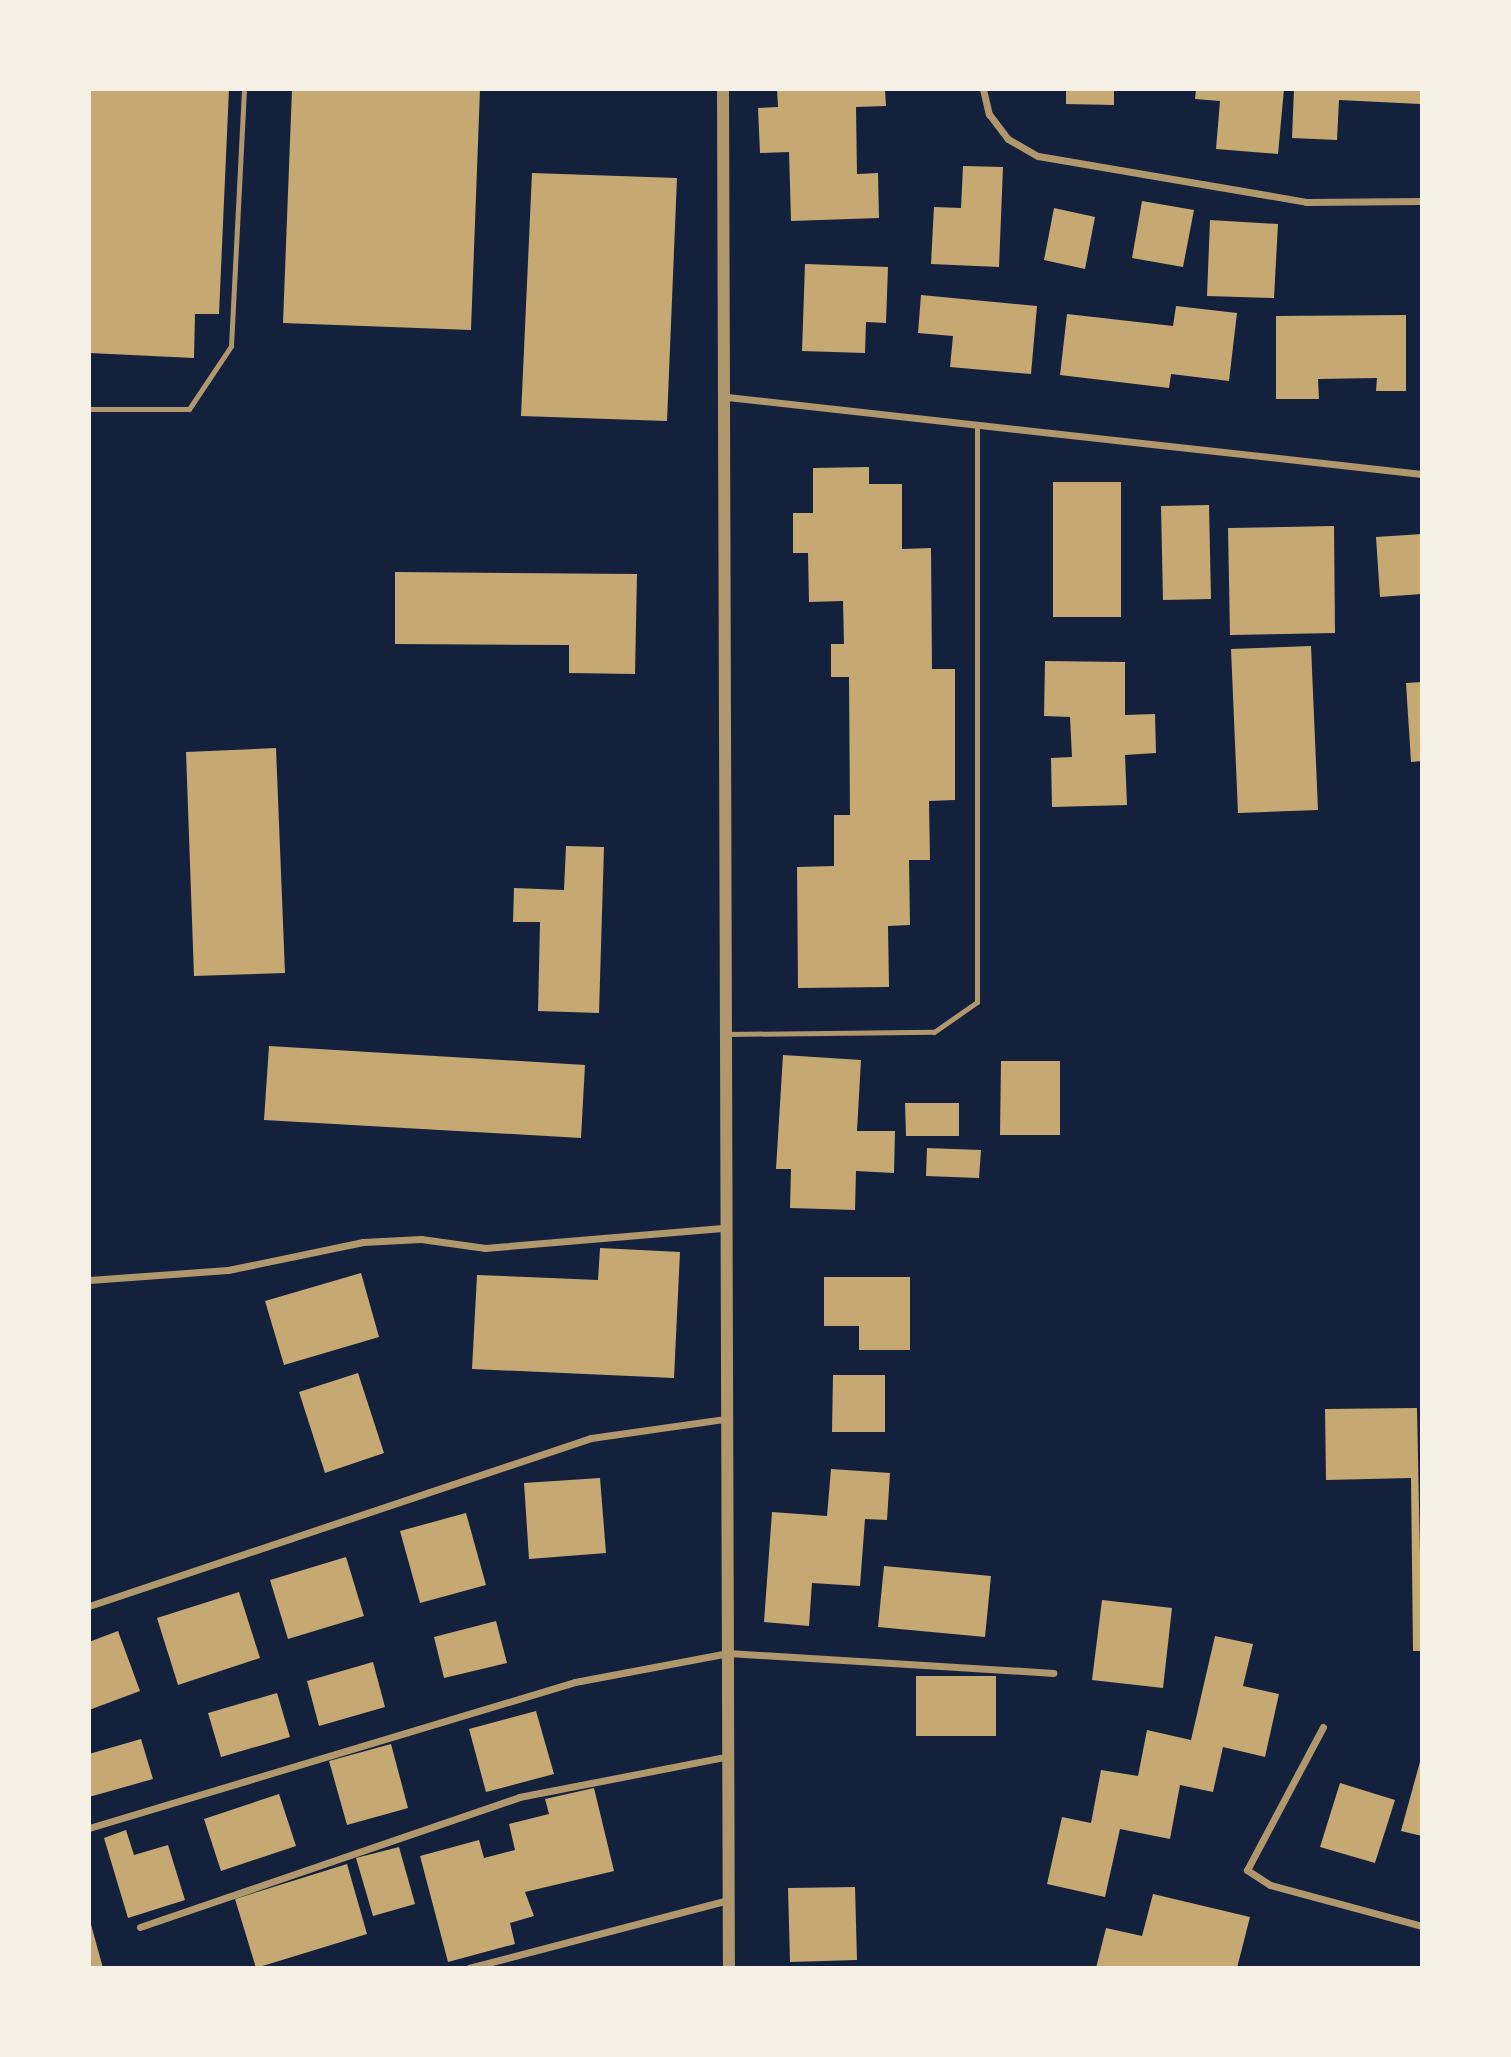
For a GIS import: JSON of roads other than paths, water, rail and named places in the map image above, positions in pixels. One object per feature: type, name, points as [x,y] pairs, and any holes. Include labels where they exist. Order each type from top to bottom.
[{"type":"street","points":[[723,89],[727,397],[724,1419],[729,1968]]},
{"type":"street","points":[[983,89],[989,114],[1008,139],[1038,156],[1306,202],[1422,201]]},
{"type":"street","points":[[727,397],[1422,474]]},
{"type":"street","points":[[89,1280],[228,1270],[363,1242],[421,1239],[485,1248],[725,1228]]},
{"type":"street","points":[[89,1606],[591,1438],[724,1419]]},
{"type":"street","points":[[89,1828],[575,1682],[728,1653],[1053,1673]]},
{"type":"street","points":[[1322,1727],[1247,1870],[1270,1885],[1422,1926]]},
{"type":"street","points":[[140,1927],[519,1797],[729,1756]]},
{"type":"street","points":[[469,1968],[728,1900]]},
{"type":"lane","points":[[89,409],[188,409],[230,346],[244,89]]},
{"type":"lane","points":[[727,1034],[934,1032],[977,1002],[977,425]]}]
